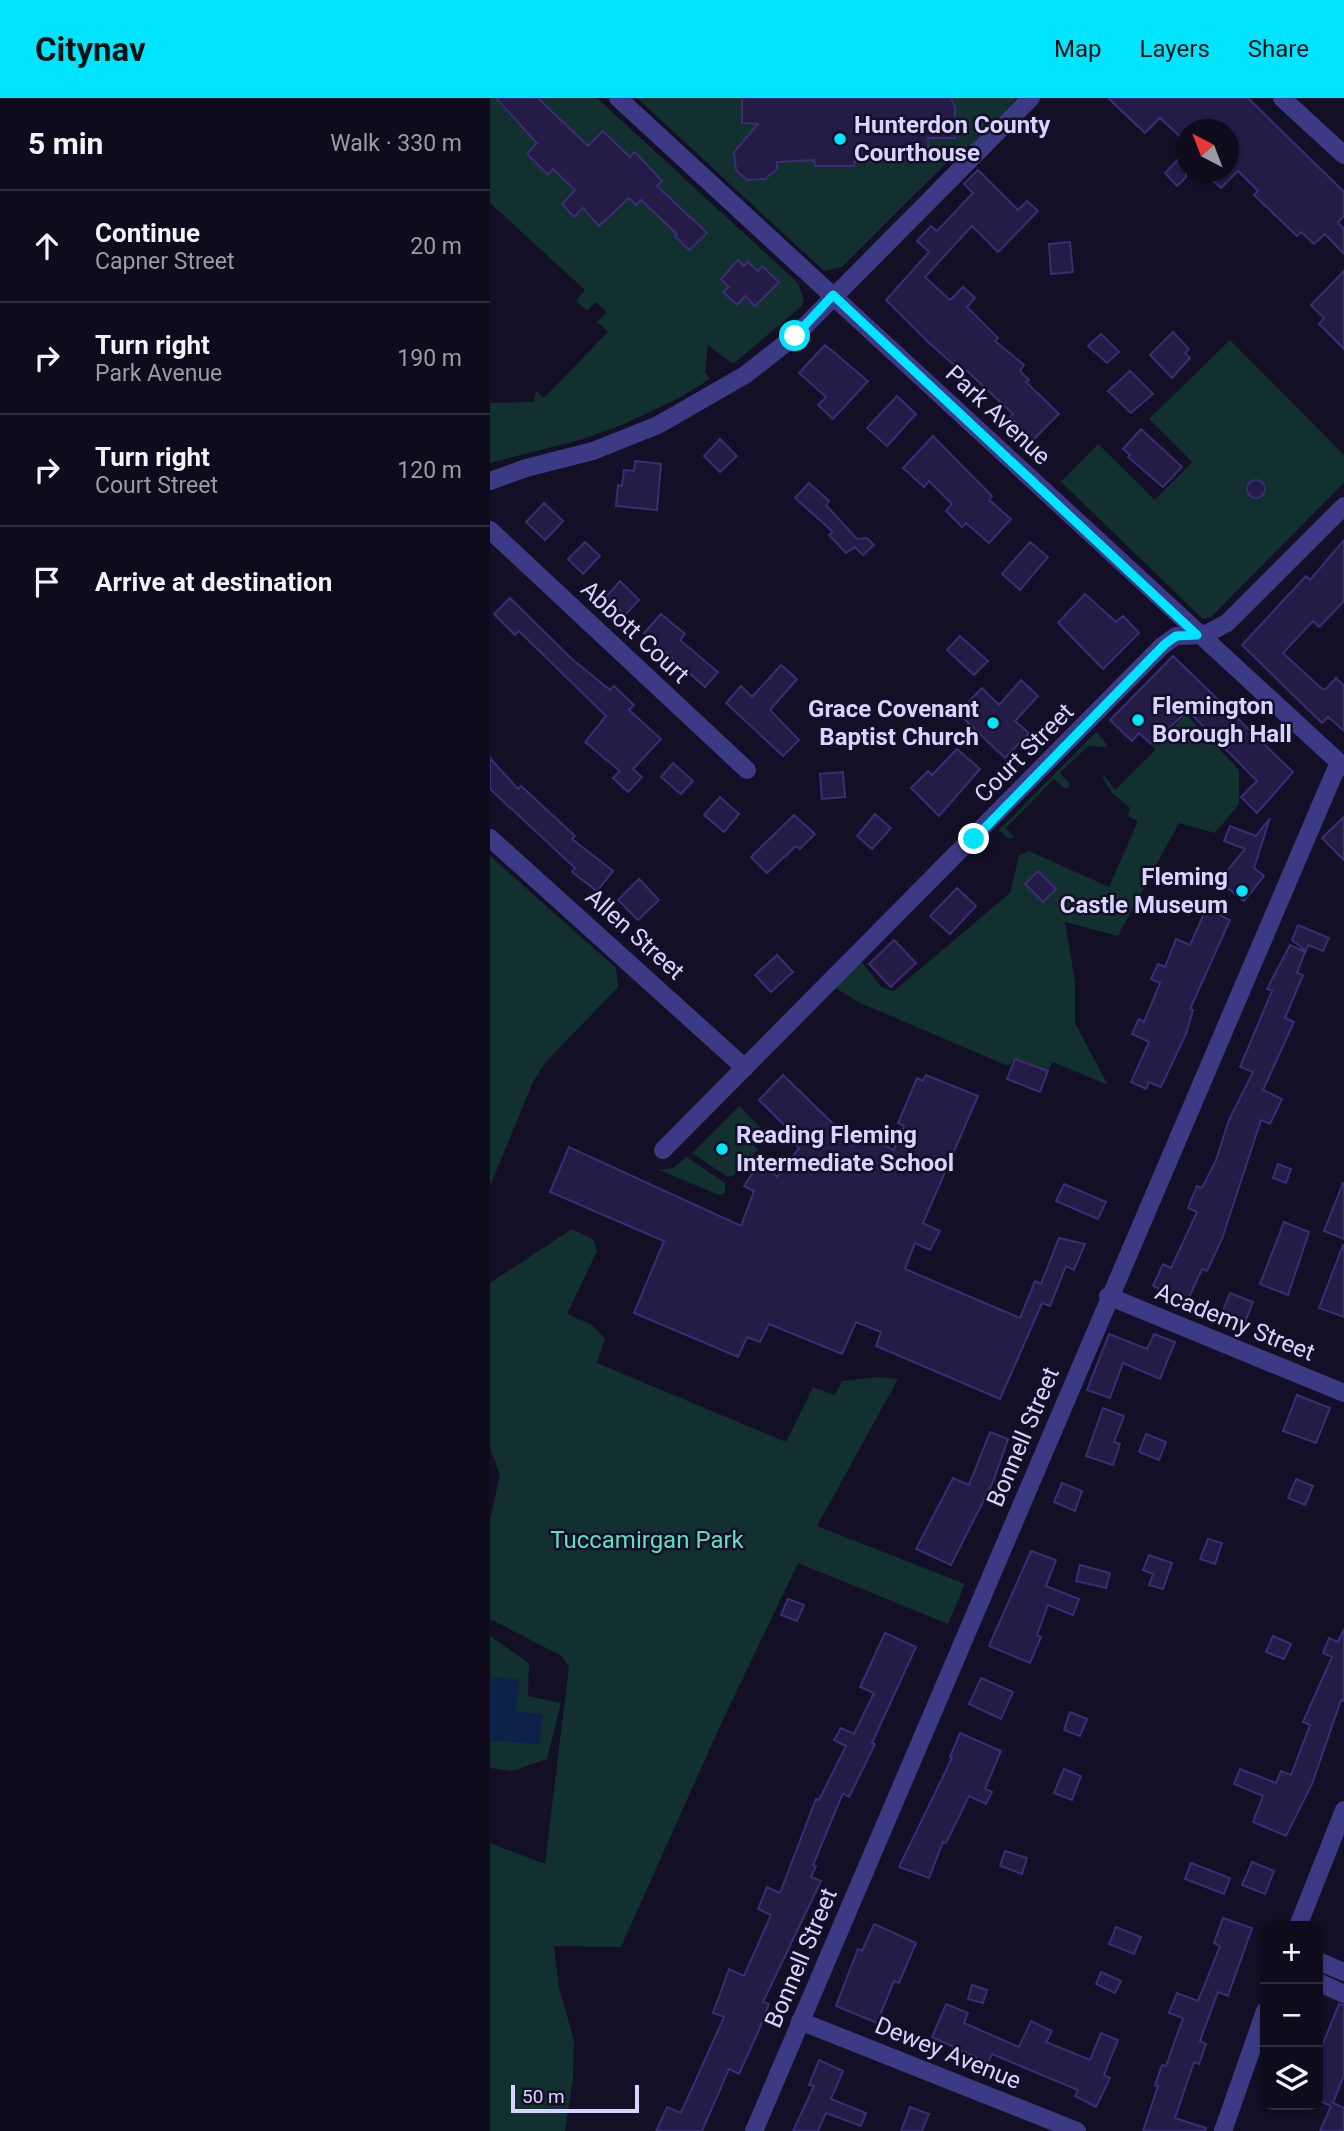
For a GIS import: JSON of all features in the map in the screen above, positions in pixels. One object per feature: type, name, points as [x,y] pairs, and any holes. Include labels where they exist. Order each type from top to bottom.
[{"type":"street","name":"Park Avenue","points":[[618,98],[1341,765]]},
{"type":"street","points":[[490,481],[526,468],[593,451],[689,409],[745,375],[795,336],[1031,98]]},
{"type":"street","points":[[1282,98],[1344,155]]},
{"type":"street","name":"Court Street","points":[[663,1150],[1162,646],[1176,636],[1204,635],[1227,623],[1344,506]]},
{"type":"street","name":"Abbott Court","points":[[490,530],[747,770]]},
{"type":"street","name":"Bonnell Street","points":[[754,2131],[1108,1296],[1341,765]]},
{"type":"street","name":"Allen Street","points":[[490,838],[745,1068]]},
{"type":"street","name":"Academy Street","points":[[1108,1296],[1344,1393]]},
{"type":"street","points":[[1300,1921],[1344,1810]]},
{"type":"street","points":[[1323,1963],[1344,1972]]},
{"type":"street","points":[[1322,1984],[1344,1994]]},
{"type":"street","name":"Dewey Avenue","points":[[800,2021],[1077,2131]]},
{"type":"street","points":[[1223,2131],[1260,2025]]},
{"type":"green space","points":[[490,98],[597,98],[798,283],[804,300],[802,306],[733,364],[708,345],[705,372],[710,379],[679,398],[622,425],[583,439],[490,463],[490,403],[534,402],[536,391],[544,398],[608,332],[597,322],[607,312],[596,302],[587,311],[576,301],[585,290],[490,203]]},
{"type":"green space","points":[[637,98],[1017,98],[971,146],[961,148],[842,267],[824,271]]},
{"type":"green space","points":[[1230,340],[1344,455],[1344,483],[1211,617],[1203,619],[1061,482],[1098,444],[1155,500],[1192,462],[1149,419]]},
{"type":"green space","points":[[1186,714],[1239,770],[1239,804],[1215,833],[1179,823],[1118,936],[1065,922],[1075,982],[1075,1023],[1108,1085],[1053,1062],[1048,1071],[1016,1059],[1008,1066],[858,1002],[831,985],[857,956],[881,987],[894,991],[1010,893],[1019,856],[1029,851],[1109,887],[1138,821],[1127,816],[1130,808],[1112,793],[1102,777],[1105,776],[1115,790],[1155,750],[1151,744],[1169,725],[1173,728]]},
{"type":"green space","points":[[1096,732],[1106,743],[1106,747],[1088,746],[1060,773],[1070,784],[1068,788],[1064,788],[1054,779],[1006,828],[1014,838],[1007,838],[999,830]]},
{"type":"green space","points":[[490,856],[616,968],[618,987],[544,1064],[533,1082],[490,1186]]},
{"type":"green space","points":[[739,1106],[770,1137],[764,1143],[748,1129],[744,1135],[758,1150],[734,1175],[728,1177],[692,1153]]},
{"type":"green space","points":[[687,1157],[725,1183],[725,1193],[719,1195],[659,1170],[673,1168]]},
{"type":"green space","name":"Tuccamirgan Park","points":[[572,1229],[593,1239],[597,1251],[567,1314],[592,1325],[605,1338],[597,1363],[786,1442],[813,1387],[835,1395],[842,1381],[878,1377],[898,1379],[817,1526],[965,1584],[948,1624],[798,1563],[720,1726],[621,1947],[554,1946],[559,1988],[574,2040],[573,2079],[565,2131],[490,2131],[490,1843],[545,1864],[569,1667],[562,1656],[490,1619],[490,1520],[500,1475],[490,1448],[490,1283]]},
{"type":"green space","points":[[490,1636],[529,1663],[528,1696],[561,1703],[547,1759],[512,1771],[490,1768]]},
{"type":"water","points":[[490,1677],[519,1679],[516,1712],[542,1714],[540,1744],[490,1741]]},
{"type":"building","points":[[496,98],[538,98],[588,146],[603,131],[630,157],[635,152],[662,181],[657,186],[707,233],[689,250],[675,236],[677,234],[641,200],[636,205],[629,198],[599,226],[583,208],[574,217],[562,204],[575,190],[553,169],[548,175],[527,154],[537,143]]},
{"type":"building","name":"Hunterdon County Courthouse","points":[[742,98],[951,98],[955,108],[955,138],[928,138],[929,159],[910,160],[909,157],[855,161],[854,166],[815,166],[814,160],[777,162],[777,169],[765,179],[747,180],[736,170],[734,152],[758,124],[742,123]]},
{"type":"building","points":[[1108,98],[1248,98],[1344,192],[1344,216],[1338,222],[1344,229],[1344,254],[1325,234],[1314,244],[1301,232],[1297,236],[1254,195],[1258,191],[1239,172],[1239,119],[1176,119],[1176,133],[1160,118],[1145,133]]},
{"type":"building","points":[[1176,161],[1176,182],[1181,182],[1177,186],[1165,173]]},
{"type":"building","points":[[978,170],[1018,210],[1027,201],[1038,211],[998,252],[972,226],[925,277],[950,300],[963,287],[975,298],[967,307],[998,338],[995,341],[1024,365],[1020,371],[1029,380],[1026,382],[1059,414],[1032,441],[1010,417],[1013,414],[967,371],[964,374],[928,342],[886,300],[929,252],[917,241],[931,226],[937,231],[973,193],[964,184]]},
{"type":"building","points":[[1215,182],[1227,182],[1221,188]]},
{"type":"building","points":[[1070,242],[1073,272],[1051,274],[1049,244]]},
{"type":"building","points":[[738,260],[744,266],[748,262],[758,271],[762,266],[779,282],[755,306],[745,296],[737,305],[723,292],[729,287],[721,279]]},
{"type":"building","points":[[1344,271],[1344,349],[1319,324],[1324,318],[1311,305]]},
{"type":"building","points":[[1173,332],[1189,349],[1185,353],[1190,358],[1172,378],[1150,355]]},
{"type":"building","points":[[1101,334],[1119,352],[1107,363],[1088,346]]},
{"type":"building","points":[[825,345],[868,381],[833,419],[818,405],[826,397],[799,373]]},
{"type":"building","points":[[1130,371],[1153,394],[1131,413],[1108,391]]},
{"type":"building","points":[[897,396],[916,414],[887,446],[867,428]]},
{"type":"building","points":[[1141,429],[1182,467],[1163,487],[1128,457],[1130,455],[1123,449]]},
{"type":"building","points":[[933,436],[992,496],[989,500],[1011,519],[989,543],[966,523],[962,527],[946,511],[952,504],[929,481],[924,487],[903,468]]},
{"type":"building","points":[[720,439],[737,456],[720,472],[704,456]]},
{"type":"building","points":[[635,461],[661,464],[657,510],[616,506],[618,485],[622,486],[624,470],[634,471]]},
{"type":"building","points":[[1252,480],[1260,480],[1265,489],[1263,496],[1252,498],[1247,493],[1247,485]]},
{"type":"building","points":[[809,483],[829,501],[826,505],[857,539],[867,538],[874,545],[863,555],[855,547],[846,553],[829,535],[833,532],[795,498]]},
{"type":"building","points":[[544,503],[563,521],[545,540],[526,522]]},
{"type":"building","points":[[1344,540],[1344,601],[1319,627],[1313,621],[1283,653],[1321,688],[1325,690],[1336,678],[1344,686],[1344,731],[1328,717],[1322,723],[1242,645],[1306,576],[1310,580]]},
{"type":"building","points":[[585,542],[600,556],[583,574],[568,559]]},
{"type":"building","points":[[1030,542],[1048,557],[1020,590],[1002,574]]},
{"type":"building","points":[[620,581],[639,600],[625,615],[606,597]]},
{"type":"building","points":[[1085,594],[1116,622],[1123,616],[1139,633],[1103,669],[1058,623]]},
{"type":"building","points":[[510,598],[572,659],[610,690],[614,686],[634,705],[629,710],[661,739],[633,769],[642,777],[628,792],[613,778],[620,771],[585,742],[606,716],[519,631],[515,635],[494,614]]},
{"type":"building","points":[[661,614],[685,634],[680,640],[718,672],[705,687],[644,633]]},
{"type":"building","points":[[960,636],[988,661],[974,675],[947,650]]},
{"type":"building","points":[[1173,656],[1293,772],[1257,813],[1241,797],[1257,781],[1188,711],[1151,744],[1139,733],[1132,741],[1110,720]]},
{"type":"building","points":[[781,665],[797,679],[770,710],[799,740],[783,756],[726,703],[741,686],[752,697]]},
{"type":"building","name":"Grace Covenant Baptist Church","points":[[1021,680],[1038,696],[1015,721],[1029,733],[1005,758],[958,713],[982,688],[999,705]]},
{"type":"building","points":[[957,749],[980,769],[939,816],[911,788],[928,771],[932,775]]},
{"type":"building","points":[[490,758],[518,789],[521,786],[575,836],[572,839],[613,871],[597,891],[572,872],[575,868],[490,789]]},
{"type":"building","points":[[673,763],[693,781],[681,794],[661,777]]},
{"type":"building","points":[[843,772],[845,797],[822,799],[820,774]]},
{"type":"building","points":[[720,797],[739,814],[724,832],[704,815]]},
{"type":"building","points":[[875,814],[891,828],[872,849],[857,836]]},
{"type":"building","points":[[794,815],[815,834],[800,849],[796,846],[767,873],[751,857]]},
{"type":"building","points":[[1344,817],[1344,860],[1322,838]]},
{"type":"building","points":[[1270,818],[1254,868],[1264,876],[1244,901],[1219,881],[1245,849],[1224,841],[1230,826],[1256,836]]},
{"type":"building","points":[[1038,871],[1056,889],[1043,902],[1025,884]]},
{"type":"building","points":[[639,879],[659,900],[638,920],[618,900]]},
{"type":"building","points":[[957,888],[976,906],[950,934],[930,916]]},
{"type":"building","points":[[1206,909],[1230,920],[1190,1009],[1193,1010],[1186,1034],[1161,1087],[1149,1082],[1146,1089],[1131,1082],[1149,1042],[1132,1034],[1139,1019],[1144,1022],[1160,983],[1151,979],[1158,964],[1165,967],[1176,939],[1190,945]]},
{"type":"building","points":[[1298,925],[1329,938],[1323,951],[1308,945],[1306,951],[1292,940]]},
{"type":"building","points":[[894,940],[916,963],[891,987],[869,964]]},
{"type":"building","points":[[1290,945],[1305,952],[1297,973],[1303,975],[1285,1018],[1294,1022],[1263,1090],[1282,1099],[1270,1124],[1261,1120],[1222,1239],[1207,1271],[1202,1269],[1187,1302],[1153,1286],[1163,1264],[1171,1268],[1197,1212],[1188,1208],[1197,1186],[1202,1188],[1216,1160],[1229,1120],[1253,1072],[1240,1067],[1272,991],[1267,989]]},
{"type":"building","points":[[777,955],[793,972],[771,992],[755,975]]},
{"type":"building","points":[[1015,1059],[1048,1071],[1040,1092],[1007,1079]]},
{"type":"building","name":"Reading Fleming Intermediate School","points":[[783,1075],[854,1144],[858,1133],[894,1150],[904,1126],[898,1123],[917,1078],[923,1081],[926,1075],[978,1096],[923,1223],[940,1231],[930,1250],[915,1243],[905,1269],[1020,1318],[1035,1281],[1041,1284],[1059,1238],[1085,1244],[1074,1270],[1066,1266],[1050,1306],[1042,1303],[1000,1399],[876,1346],[881,1332],[856,1322],[842,1354],[769,1324],[760,1342],[747,1337],[738,1357],[634,1313],[664,1241],[550,1192],[569,1147],[741,1226],[754,1191],[744,1186],[754,1171],[763,1162],[777,1177],[799,1148],[790,1139],[794,1135],[759,1100]]},
{"type":"building","points":[[1278,1164],[1291,1169],[1286,1183],[1273,1178]]},
{"type":"building","points":[[1344,1183],[1344,1239],[1324,1231]]},
{"type":"building","points":[[1064,1184],[1106,1202],[1098,1219],[1056,1201]]},
{"type":"building","points":[[1284,1222],[1309,1232],[1288,1295],[1260,1284]]},
{"type":"building","points":[[1344,1245],[1344,1317],[1319,1308]]},
{"type":"building","points":[[1230,1293],[1253,1302],[1245,1322],[1222,1313]]},
{"type":"building","points":[[1109,1334],[1147,1349],[1154,1334],[1175,1342],[1160,1379],[1123,1363],[1110,1398],[1087,1390]]},
{"type":"building","points":[[1297,1395],[1330,1408],[1316,1443],[1283,1431]]},
{"type":"building","points":[[1103,1408],[1124,1416],[1114,1442],[1120,1444],[1113,1465],[1086,1456]]},
{"type":"building","points":[[990,1432],[1008,1439],[993,1482],[951,1565],[916,1549],[953,1478],[969,1485]]},
{"type":"building","points":[[1146,1434],[1166,1442],[1159,1460],[1139,1452]]},
{"type":"building","points":[[1296,1479],[1313,1486],[1305,1505],[1288,1498]]},
{"type":"building","points":[[1062,1483],[1082,1491],[1075,1511],[1054,1502]]},
{"type":"building","points":[[1208,1539],[1222,1543],[1215,1564],[1200,1559]]},
{"type":"building","points":[[1031,1551],[1056,1560],[1046,1586],[1079,1599],[1073,1615],[1048,1605],[1037,1635],[1041,1637],[1030,1663],[989,1646]]},
{"type":"building","points":[[1149,1555],[1172,1563],[1163,1589],[1149,1585],[1153,1574],[1143,1570]]},
{"type":"building","points":[[1080,1565],[1110,1573],[1106,1588],[1076,1581]]},
{"type":"building","points":[[788,1599],[804,1605],[797,1621],[781,1615]]},
{"type":"building","points":[[1344,1629],[1344,1701],[1341,1700],[1312,1784],[1286,1836],[1253,1822],[1263,1796],[1234,1784],[1240,1769],[1276,1783],[1281,1771],[1291,1775],[1310,1725],[1303,1722],[1332,1657],[1323,1653],[1329,1638],[1338,1642]]},
{"type":"building","points":[[885,1633],[916,1647],[872,1743],[875,1744],[849,1797],[843,1793],[813,1865],[816,1866],[811,1877],[821,1881],[763,2002],[769,2004],[739,2074],[729,2069],[702,2131],[656,2131],[667,2107],[681,2113],[724,2017],[713,2013],[729,1969],[744,1976],[771,1915],[758,1909],[767,1887],[780,1893],[816,1799],[819,1800],[846,1746],[834,1740],[841,1728],[854,1734],[874,1693],[860,1687]]},
{"type":"building","points":[[1273,1636],[1291,1644],[1284,1659],[1266,1652]]},
{"type":"building","points":[[981,1678],[1013,1692],[1001,1719],[969,1704]]},
{"type":"building","points":[[1070,1712],[1087,1719],[1080,1736],[1064,1730]]},
{"type":"building","points":[[960,1733],[1001,1751],[985,1789],[992,1792],[986,1804],[969,1796],[946,1843],[943,1842],[929,1878],[899,1867],[952,1758],[950,1757]]},
{"type":"building","points":[[1064,1769],[1081,1776],[1072,1800],[1054,1793]]},
{"type":"building","points":[[1005,1851],[1027,1858],[1022,1874],[1000,1866]]},
{"type":"building","points":[[1252,1862],[1274,1871],[1265,1894],[1242,1885]]},
{"type":"building","points":[[1191,1863],[1230,1878],[1224,1894],[1185,1879]]},
{"type":"building","points":[[1223,1918],[1252,1928],[1228,1996],[1218,1992],[1200,2041],[1206,2044],[1199,2064],[1194,2062],[1175,2118],[1206,2128],[1205,2131],[1143,2131],[1162,2065],[1166,2066],[1183,2018],[1169,2013],[1177,1993],[1198,2001],[1220,1946],[1214,1943]]},
{"type":"building","points":[[874,1924],[916,1943],[899,1983],[894,1981],[877,2023],[836,2006],[858,1949],[862,1951]]},
{"type":"building","points":[[1116,1927],[1141,1937],[1134,1954],[1109,1944]]},
{"type":"building","points":[[1101,1972],[1121,1981],[1115,1993],[1096,1984]]},
{"type":"building","points":[[972,1985],[987,1990],[983,2003],[968,1999]]},
{"type":"building","points":[[946,2004],[968,2013],[964,2023],[1019,2047],[1031,2021],[1052,2031],[1046,2042],[1090,2060],[1101,2033],[1118,2040],[1104,2075],[1110,2078],[1096,2107],[1075,2096],[1078,2090],[992,2054],[988,2063],[932,2037]]},
{"type":"building","points":[[1339,2004],[1344,2005],[1344,2075],[1333,2103],[1344,2108],[1344,2131],[1320,2131],[1331,2106],[1323,2102],[1323,2044]]},
{"type":"building","points":[[819,2060],[843,2071],[831,2099],[866,2113],[861,2126],[826,2113],[818,2131],[793,2131],[814,2086],[809,2085]]},
{"type":"building","points":[[910,2107],[929,2114],[922,2131],[901,2131]]},
{"type":"place","name":"Hunterdon County Courthouse","points":[[840,139]]},
{"type":"place","name":"Flemington Borough Hall","points":[[1138,720]]},
{"type":"place","name":"Grace Covenant Baptist Church","points":[[993,723]]},
{"type":"place","name":"Fleming Castle Museum","points":[[1242,891]]},
{"type":"place","name":"Reading Fleming Intermediate School","points":[[722,1149]]},
{"type":"route","points":[[795,336],[833,295],[1197,635],[1176,636],[1165,644],[974,839]]}]
